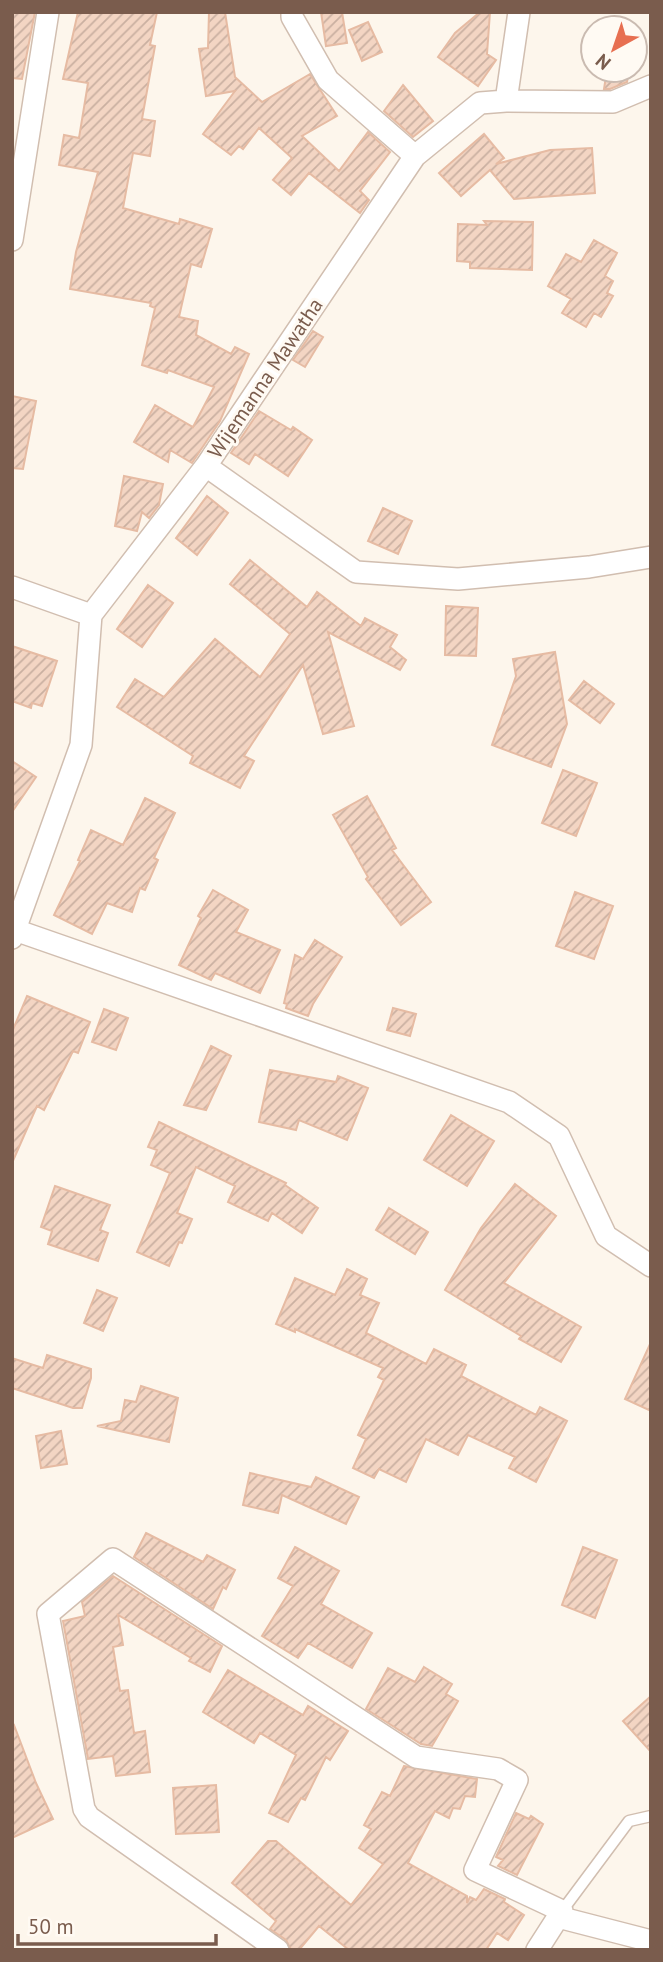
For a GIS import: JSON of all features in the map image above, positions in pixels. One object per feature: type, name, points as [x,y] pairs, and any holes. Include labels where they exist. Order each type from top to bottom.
[{"type":"street","points":[[12,240],[48,12]]},
{"type":"street","points":[[292,12],[292,17],[328,79],[415,156]]},
{"type":"street","points":[[506,101],[519,12]]},
{"type":"street","name":"Wijemanna Mawatha","points":[[651,86],[613,102],[480,103],[415,156],[206,466],[356,572],[458,579],[589,567],[651,557]]},
{"type":"street","points":[[206,466],[91,615],[81,745],[13,934],[509,1102],[559,1136],[606,1236],[651,1266]]},
{"type":"street","points":[[12,587],[91,615]]},
{"type":"street","points":[[278,1950],[89,1818],[84,1809],[48,1614],[113,1559],[416,1757],[498,1769],[517,1780],[475,1870],[560,1914],[651,1941]]},
{"type":"street","points":[[537,1950],[560,1914]]},
{"type":"lane","points":[[560,1914],[629,1821],[651,1816]]},
{"type":"building","points":[[12,12],[35,12],[22,79],[12,78]]},
{"type":"building","points":[[78,12],[157,12],[150,45],[155,46],[142,119],[155,121],[150,156],[133,153],[123,208],[179,224],[180,219],[212,229],[201,267],[191,264],[179,317],[198,321],[196,335],[231,354],[235,347],[249,354],[220,421],[192,463],[170,450],[168,462],[134,442],[155,405],[193,427],[214,387],[168,370],[167,373],[142,365],[155,308],[150,306],[151,303],[70,289],[76,252],[98,172],[59,165],[64,135],[79,138],[88,83],[63,79]]},
{"type":"building","points":[[209,12],[225,12],[235,77],[262,102],[310,74],[337,116],[302,136],[339,171],[368,132],[390,152],[360,191],[369,200],[360,213],[309,173],[291,195],[273,180],[292,158],[259,128],[243,149],[239,146],[231,155],[203,134],[235,91],[206,96],[199,49],[208,48]]},
{"type":"building","points":[[321,12],[342,12],[347,43],[326,46]]},
{"type":"building","points":[[480,12],[490,12],[487,54],[496,60],[478,86],[438,57],[455,33]]},
{"type":"building","points":[[368,22],[382,52],[362,61],[349,30]]},
{"type":"building","points":[[605,84],[622,84],[610,89],[604,89]]},
{"type":"building","points":[[403,85],[433,121],[413,137],[384,111]]},
{"type":"building","points":[[484,134],[504,158],[496,164],[550,150],[592,148],[595,193],[514,199],[490,170],[461,196],[439,173]]},
{"type":"building","points":[[484,221],[533,222],[532,270],[470,268],[470,262],[457,261],[458,224],[487,225]]},
{"type":"building","points":[[594,240],[617,253],[605,276],[613,281],[607,293],[613,296],[601,317],[594,313],[586,327],[562,313],[571,299],[548,286],[566,254],[581,262]]},
{"type":"building","points":[[313,331],[323,337],[305,367],[293,360]]},
{"type":"building","points":[[12,396],[36,401],[23,469],[12,468]]},
{"type":"building","points":[[259,411],[291,430],[293,427],[312,440],[288,476],[255,454],[249,464],[231,453]]},
{"type":"building","points":[[124,476],[163,484],[159,505],[149,518],[142,512],[137,531],[115,526]]},
{"type":"building","points":[[207,496],[228,513],[197,555],[176,538]]},
{"type":"building","points":[[383,508],[412,521],[398,554],[368,541]]},
{"type":"building","points":[[250,560],[307,607],[317,592],[361,626],[365,618],[397,635],[390,647],[406,660],[400,670],[328,632],[354,726],[323,734],[303,665],[244,756],[254,761],[240,788],[190,763],[193,756],[117,707],[135,679],[164,697],[215,639],[260,677],[290,634],[230,584]]},
{"type":"building","points":[[148,585],[173,603],[142,647],[117,629]]},
{"type":"building","points":[[446,606],[478,608],[476,656],[445,655]]},
{"type":"building","points":[[12,646],[57,661],[42,706],[32,703],[31,708],[12,701]]},
{"type":"building","points":[[555,652],[567,724],[551,767],[492,745],[516,676],[513,659]]},
{"type":"building","points":[[584,681],[614,704],[600,723],[569,700]]},
{"type":"building","points":[[12,761],[36,777],[12,812]]},
{"type":"building","points":[[563,770],[597,783],[576,836],[542,823]]},
{"type":"building","points":[[367,796],[396,848],[392,850],[431,902],[401,925],[366,879],[368,877],[333,815]]},
{"type":"building","points":[[145,798],[175,813],[154,858],[158,860],[145,890],[140,888],[132,912],[107,903],[92,934],[54,915],[80,861],[78,860],[91,830],[123,845]]},
{"type":"building","points":[[213,890],[248,910],[236,932],[280,950],[260,993],[215,973],[211,980],[179,965],[201,918],[198,916]]},
{"type":"building","points":[[575,892],[613,906],[594,959],[556,946]]},
{"type":"building","points":[[315,940],[342,957],[308,1016],[286,1008],[287,1004],[284,1003],[295,955],[303,959]]},
{"type":"building","points":[[27,996],[90,1022],[78,1053],[73,1051],[44,1110],[37,1106],[12,1163],[12,1032]]},
{"type":"building","points":[[393,1008],[416,1014],[410,1036],[387,1030]]},
{"type":"building","points":[[104,1009],[128,1018],[116,1050],[92,1042]]},
{"type":"building","points":[[211,1046],[231,1056],[206,1110],[184,1105]]},
{"type":"building","points":[[270,1070],[336,1082],[338,1076],[368,1088],[347,1140],[299,1120],[296,1130],[259,1122]]},
{"type":"building","points":[[451,1115],[494,1141],[467,1186],[424,1160]]},
{"type":"building","points":[[159,1122],[286,1183],[285,1185],[318,1208],[302,1233],[272,1213],[268,1221],[228,1202],[235,1186],[196,1167],[177,1213],[192,1219],[169,1266],[137,1252],[170,1173],[151,1165],[157,1150],[148,1147]]},
{"type":"building","points":[[515,1184],[556,1216],[504,1283],[581,1327],[561,1362],[519,1339],[521,1336],[445,1290],[481,1228]]},
{"type":"building","points":[[55,1186],[110,1205],[100,1230],[108,1233],[98,1261],[48,1244],[52,1231],[41,1227]]},
{"type":"building","points":[[389,1208],[428,1232],[415,1254],[376,1230]]},
{"type":"building","points":[[347,1269],[367,1279],[360,1295],[379,1303],[366,1333],[426,1364],[434,1349],[466,1365],[461,1376],[536,1415],[540,1407],[567,1421],[536,1482],[509,1468],[515,1457],[468,1435],[458,1455],[426,1439],[406,1482],[379,1469],[374,1478],[353,1468],[366,1439],[358,1435],[384,1380],[378,1377],[383,1368],[295,1329],[295,1332],[276,1324],[295,1278],[335,1295]]},
{"type":"building","points":[[97,1290],[117,1298],[103,1331],[84,1323]]},
{"type":"building","points":[[651,1342],[651,1411],[625,1399]]},
{"type":"building","points":[[47,1355],[91,1369],[82,1408],[73,1408],[12,1388],[12,1358],[43,1368]]},
{"type":"building","points":[[141,1386],[178,1398],[169,1442],[97,1426],[121,1421],[125,1400],[136,1402]]},
{"type":"building","points":[[61,1431],[67,1464],[41,1468],[36,1436]]},
{"type":"building","points":[[250,1473],[311,1487],[316,1477],[359,1497],[346,1524],[282,1495],[278,1513],[243,1505]]},
{"type":"building","points":[[146,1533],[203,1562],[207,1555],[235,1570],[213,1609],[134,1557]]},
{"type":"building","points":[[295,1547],[339,1571],[321,1604],[372,1633],[352,1668],[308,1643],[298,1658],[262,1636],[293,1586],[278,1578]]},
{"type":"building","points":[[583,1547],[617,1560],[595,1618],[562,1605]]},
{"type":"building","points":[[113,1576],[222,1646],[210,1672],[118,1615],[123,1645],[113,1647],[120,1691],[128,1690],[134,1733],[145,1731],[150,1772],[116,1776],[113,1756],[88,1759],[63,1621],[85,1616],[82,1602]]},
{"type":"building","points":[[424,1667],[452,1684],[446,1694],[458,1701],[432,1746],[421,1744],[366,1709],[388,1668],[415,1682]]},
{"type":"building","points":[[228,1670],[303,1715],[308,1706],[348,1731],[330,1760],[326,1757],[305,1800],[301,1798],[288,1822],[269,1813],[296,1755],[260,1733],[254,1743],[203,1712]]},
{"type":"building","points":[[651,1696],[651,1752],[623,1721]]},
{"type":"building","points":[[14,1725],[53,1819],[12,1838],[12,1726]]},
{"type":"building","points":[[404,1766],[477,1779],[475,1797],[465,1796],[460,1809],[453,1808],[449,1818],[435,1811],[408,1863],[467,1896],[467,1903],[470,1897],[476,1900],[484,1889],[505,1899],[504,1902],[524,1915],[508,1940],[497,1933],[486,1950],[349,1950],[319,1926],[299,1950],[291,1950],[286,1940],[270,1929],[276,1921],[232,1883],[268,1841],[276,1841],[351,1905],[383,1864],[359,1848],[371,1829],[364,1825],[382,1792],[390,1796]]},
{"type":"building","points":[[216,1785],[219,1832],[176,1834],[173,1788]]},
{"type":"building","points":[[516,1813],[529,1819],[531,1816],[543,1824],[517,1875],[498,1866],[503,1860],[496,1857]]}]
